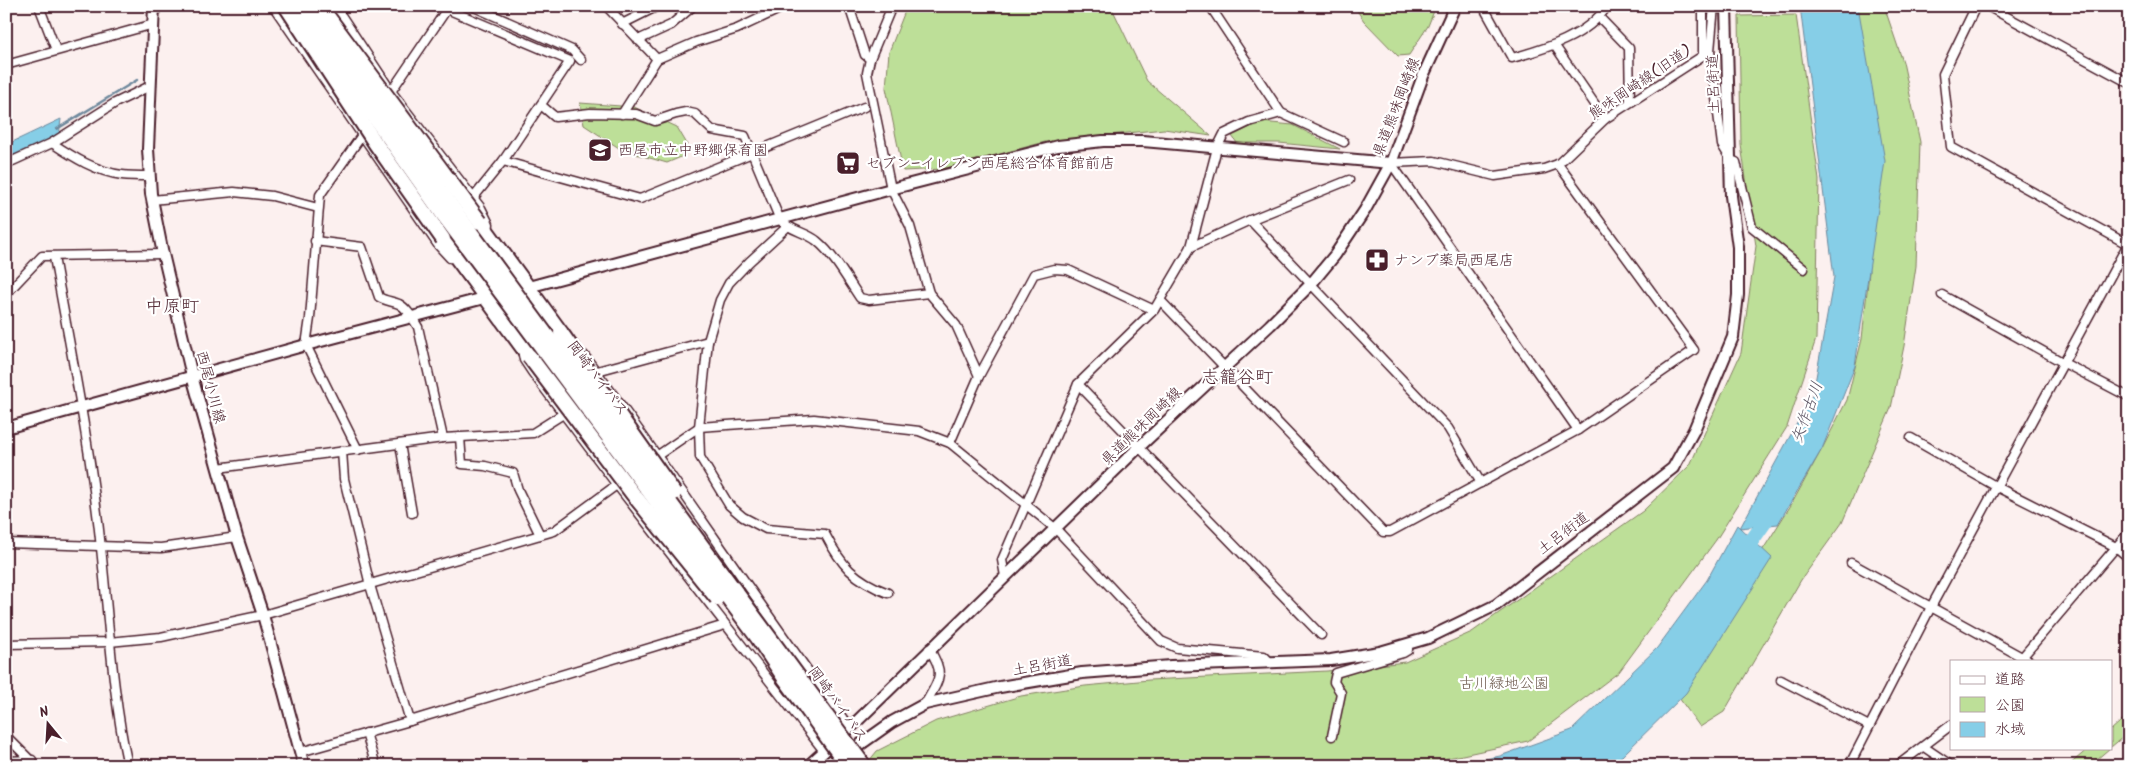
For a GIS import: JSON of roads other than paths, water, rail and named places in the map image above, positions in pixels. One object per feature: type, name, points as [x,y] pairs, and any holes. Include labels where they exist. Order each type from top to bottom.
[{"type":"highway","points":[[286,6],[376,144],[526,352],[634,494],[733,618],[758,638]]},
{"type":"highway","name":"岡崎バイパス","points":[[296,6],[442,213],[758,638],[848,766]]},
{"type":"highway","name":"岡崎バイパス","points":[[311,6],[452,207],[864,766]]},
{"type":"highway","points":[[320,6],[561,333],[662,475],[702,538],[743,594],[747,606]]},
{"type":"street","points":[[39,6],[56,50]]},
{"type":"street","name":"西尾小川線","points":[[154,6],[148,149],[152,200],[192,376],[238,537],[263,615],[304,766]]},
{"type":"street","points":[[273,6],[438,245],[456,265],[468,272]]},
{"type":"street","points":[[335,6],[391,91],[474,197],[489,224],[484,228]]},
{"type":"street","points":[[472,6],[572,50],[581,60]]},
{"type":"street","points":[[622,24],[658,6]]},
{"type":"street","points":[[638,40],[671,25],[693,6]]},
{"type":"street","points":[[622,114],[657,59],[696,42],[737,29],[786,6]]},
{"type":"street","points":[[849,6],[865,55],[870,58]]},
{"type":"street","points":[[892,6],[870,58],[867,72],[891,189],[910,226],[929,293],[956,325],[979,376]]},
{"type":"street","points":[[1210,6],[1281,113],[1344,142]]},
{"type":"street","name":"県道熊味岡崎線","points":[[808,766],[850,728],[1005,576],[1311,284],[1335,256],[1365,210],[1391,163],[1423,76],[1455,6]]},
{"type":"street","points":[[1483,6],[1512,58],[1555,46],[1600,18],[1608,6]]},
{"type":"street","points":[[1703,6],[1703,56]]},
{"type":"street","points":[[1714,6],[1710,50],[1722,145],[1731,160],[1736,162],[1752,227],[1804,269]]},
{"type":"street","name":"土呂街道","points":[[842,766],[861,744],[892,722],[925,704],[1000,687],[1082,673],[1171,666],[1332,660],[1380,652],[1428,638],[1496,605],[1673,468],[1694,430],[1732,337],[1738,295],[1738,257],[1731,196],[1726,6]]},
{"type":"street","points":[[1849,766],[1932,607],[2128,244],[1951,147],[1943,74],[1976,6]]},
{"type":"street","points":[[1987,6],[2129,83]]},
{"type":"street","points":[[607,7],[657,59]]},
{"type":"street","points":[[358,450],[306,345],[320,195],[448,8],[570,61],[503,161],[474,197]]},
{"type":"street","points":[[1600,18],[1629,48],[1630,102]]},
{"type":"street","points":[[6,64],[154,24]]},
{"type":"street","points":[[1555,46],[1605,119]]},
{"type":"street","name":"熊味岡崎線(旧道)","points":[[1391,163],[1434,161],[1495,176],[1544,169],[1558,164],[1605,119],[1710,50]]},
{"type":"street","points":[[6,164],[52,143],[115,103],[150,86]]},
{"type":"street","points":[[541,105],[555,117],[590,113],[636,114],[656,121],[686,112],[695,114],[712,130],[745,136],[784,223],[816,240],[828,253],[860,298],[869,300],[929,293]]},
{"type":"street","points":[[503,161],[640,199],[864,107]]},
{"type":"street","points":[[1005,576],[1002,560],[1028,505],[1078,384],[1154,310],[1191,247],[1217,148],[1224,134],[1249,122],[1281,113]]},
{"type":"street","points":[[6,428],[80,406],[486,297],[784,223],[891,189],[1058,146],[1103,141],[1143,141],[1391,163],[1578,430]]},
{"type":"street","points":[[52,143],[74,158],[104,170],[121,175],[150,176]]},
{"type":"street","points":[[1161,301],[1383,532],[1390,532],[1578,430],[1694,350],[1558,164]]},
{"type":"street","points":[[1191,247],[1250,220],[1349,180]]},
{"type":"street","points":[[152,200],[234,192],[272,196],[318,208]]},
{"type":"street","points":[[1250,220],[1448,428],[1481,482]]},
{"type":"street","points":[[784,223],[729,283],[720,300],[708,342],[699,427],[700,457],[729,506],[744,517],[766,529],[825,534],[836,556],[854,576],[870,586],[888,593]]},
{"type":"street","points":[[315,241],[362,247],[379,297],[401,305],[412,317],[418,327],[444,438]]},
{"type":"street","points":[[6,294],[42,256],[163,254]]},
{"type":"street","points":[[54,256],[80,406],[101,547],[109,642],[120,728],[128,766]]},
{"type":"street","points":[[950,443],[979,376],[1034,274],[1054,269],[1068,270],[1154,310]]},
{"type":"street","points":[[1942,295],[2129,397]]},
{"type":"street","points":[[546,312],[557,318],[597,371],[731,563],[850,728]]},
{"type":"street","points":[[597,371],[708,342]]},
{"type":"street","points":[[526,352],[524,360],[616,485],[824,751]]},
{"type":"street","points":[[1078,384],[1321,635]]},
{"type":"street","points":[[218,468],[444,438],[533,433],[563,414]]},
{"type":"street","points":[[6,644],[109,642],[161,637],[263,615],[554,531],[657,455],[699,427],[814,419],[919,431],[950,443],[1056,529],[1161,641],[1177,648],[1264,656],[1271,663]]},
{"type":"street","points":[[460,437],[462,464],[485,466],[513,473],[518,490],[540,535]]},
{"type":"street","points":[[1911,438],[1997,487],[2116,547],[2129,558]]},
{"type":"street","points":[[400,444],[412,513]]},
{"type":"street","points":[[342,451],[344,479],[370,585],[410,721]]},
{"type":"street","points":[[1851,563],[2024,659],[2129,532]]},
{"type":"street","points":[[6,543],[161,548],[238,537]]},
{"type":"street","points":[[300,752],[410,721],[724,624]]},
{"type":"street","points":[[1332,736],[1340,693],[1334,682],[1335,674],[1403,653],[1408,650],[1408,644]]},
{"type":"street","points":[[925,704],[938,680],[939,664],[929,650]]},
{"type":"street","points":[[1781,680],[1869,726]]},
{"type":"street","points":[[1897,766],[1950,727]]},
{"type":"street","points":[[366,733],[376,766]]},
{"type":"street","points":[[6,736],[34,763]]},
{"type":"street","points":[[1924,747],[1952,766]]},
{"type":"street","points":[[6,761],[34,763]]},
{"type":"water","points":[[1800,6],[1858,6],[1885,161],[1855,366],[1822,449],[1778,524],[1740,528],[1813,394],[1834,277]]},
{"type":"water","points":[[61,119],[59,136],[6,159],[6,145]]},
{"type":"water","points":[[1737,525],[1772,558],[1686,693],[1622,756],[1606,766],[1451,766],[1500,756],[1572,730],[1657,648],[1707,580]]},
{"type":"waterway","points":[[57,129],[137,80]]},
{"type":"waterway","name":"矢作古川","points":[[1741,556],[1774,509]]},
{"type":"place","name":"西尾市立中野郷保育園","points":[[600,150]]},
{"type":"place","name":"セブン−イレブン西尾総合体育館前店","points":[[848,163]]},
{"type":"place","name":"ナンブ薬局西尾店","points":[[1377,260]]},
{"type":"district","name":"中原町","points":[[172,306]]},
{"type":"district","name":"志籠谷町","points":[[1237,377]]},
{"type":"park label","name":"古川緑地公園","points":[[1504,683]]}]
